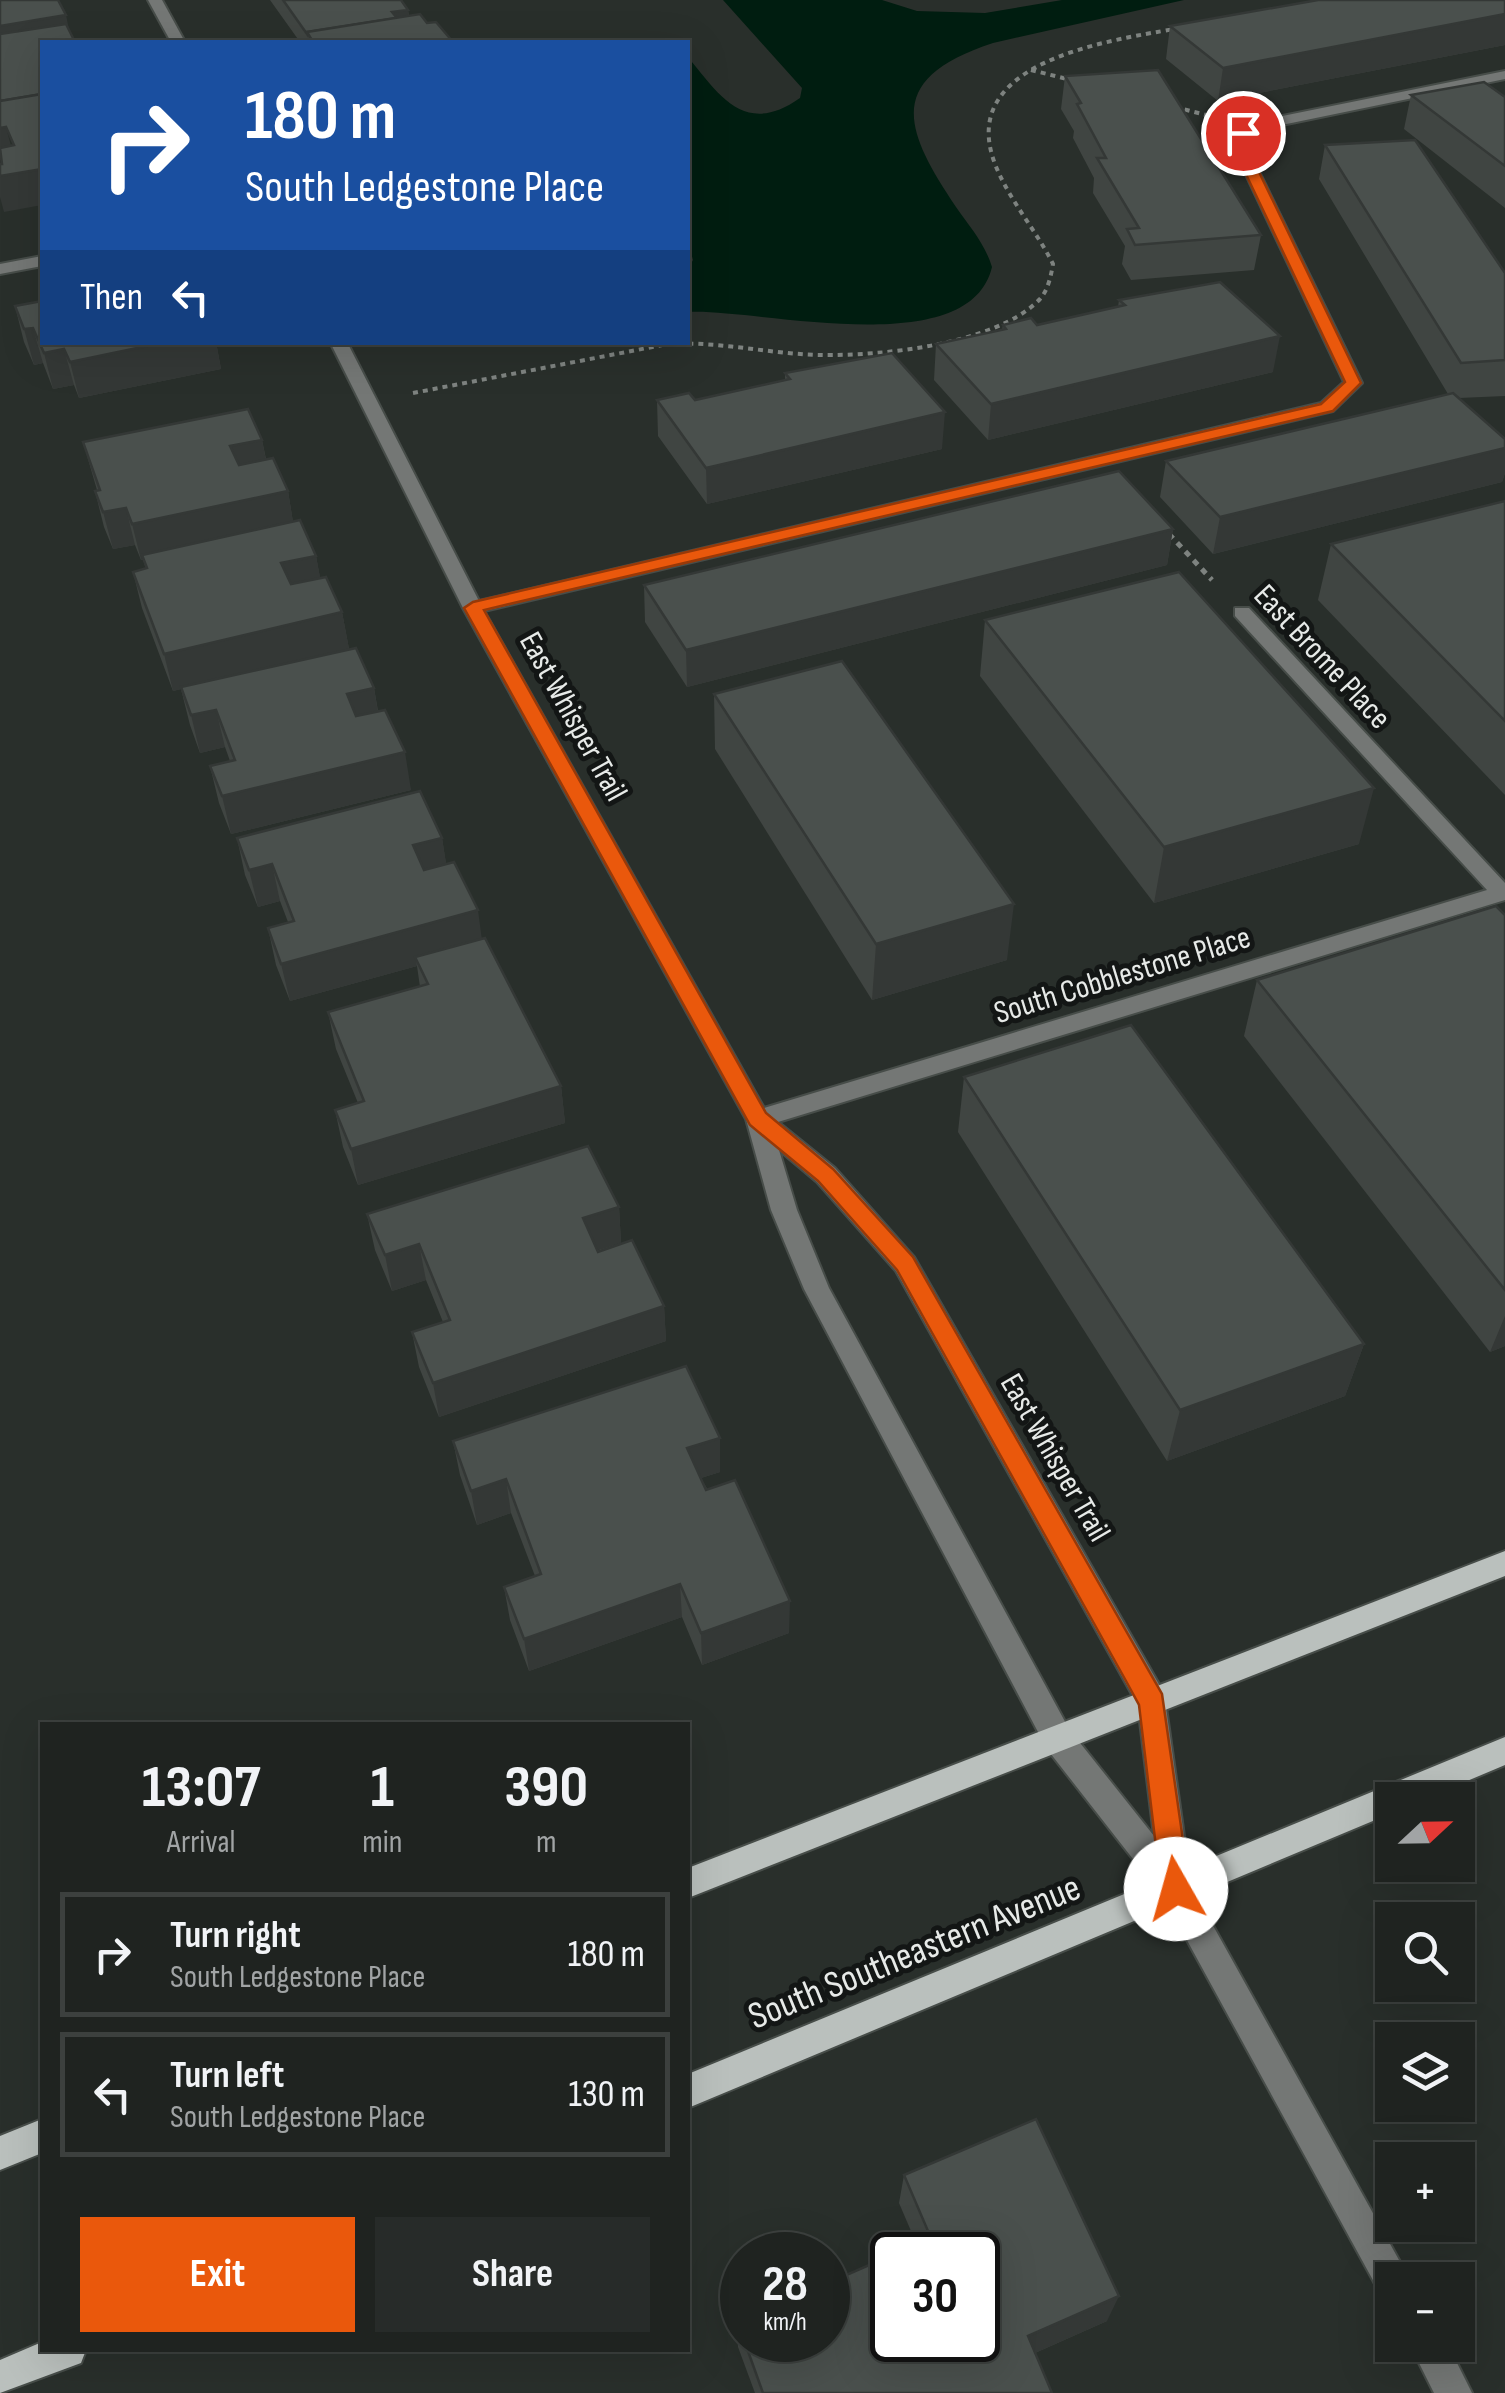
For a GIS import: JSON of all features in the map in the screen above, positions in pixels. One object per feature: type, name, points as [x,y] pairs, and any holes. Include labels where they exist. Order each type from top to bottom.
[{"type":"main road","points":[[690,1882],[1505,1563]]},
{"type":"main road","name":"South Southeastern Avenue","points":[[690,2090],[1505,1751]]},
{"type":"main road","points":[[0,2153],[40,2137]]},
{"type":"main road","points":[[0,2378],[63,2352]]},
{"type":"street","points":[[155,0],[177,40]]},
{"type":"street","points":[[473,608],[1327,407],[1353,383],[1238,143],[1251,127],[1483,86],[1505,75]]},
{"type":"street","points":[[0,269],[40,262]]},
{"type":"street","name":"East Whisper Trail","points":[[340,345],[473,608],[758,1119],[784,1210],[817,1289],[1058,1739],[1176,1889]]},
{"type":"street","name":"East Brome Place","points":[[1242,612],[1504,892]]},
{"type":"street","name":"South Cobblestone Place","points":[[758,1119],[1504,892]]},
{"type":"street","name":"East Whisper Trail","points":[[758,1119],[826,1175],[905,1264],[1153,1703],[1176,1889]]},
{"type":"street","points":[[1176,1889],[1381,2262]]},
{"type":"street","points":[[1437,2362],[1454,2393]]},
{"type":"path","points":[[690,344],[732,345],[821,356],[858,354],[945,340],[990,328],[1016,316],[1040,300],[1053,264],[990,149],[996,105],[1008,87],[1073,48],[1186,26]]},
{"type":"path","points":[[1031,70],[1086,84]]},
{"type":"path","points":[[1159,103],[1251,127]]},
{"type":"path","points":[[370,402],[665,345]]},
{"type":"path","name":"East Brome Place","points":[[1164,529],[1242,612]]},
{"type":"shaded area","points":[[723,0],[882,0],[917,11],[985,13],[1062,0],[1184,0],[993,43],[935,72],[920,89],[914,108],[924,152],[992,267],[975,297],[945,314],[904,323],[857,324],[690,312],[690,59],[724,98],[750,113],[781,109],[800,98],[802,88]]},
{"type":"building","points":[[0,0],[58,0],[66,15],[0,26]]},
{"type":"building","points":[[283,0],[401,0],[408,10],[392,12],[397,18],[307,34]]},
{"type":"building","points":[[1318,0],[1505,0],[1505,14],[1223,68],[1170,26]]},
{"type":"building","points":[[420,14],[427,23],[436,22],[451,40],[312,40],[307,32]]},
{"type":"building","points":[[66,24],[74,40],[40,40],[40,94],[0,101],[0,34]]},
{"type":"building","points":[[1158,70],[1261,235],[1135,245],[1127,229],[1139,228],[1097,158],[1106,158],[1065,76]]},
{"type":"building","points":[[1484,82],[1505,97],[1505,166],[1411,95]]},
{"type":"building","points":[[40,94],[40,169],[0,176],[0,148],[14,145],[6,127],[0,128],[0,101]]},
{"type":"building","points":[[1415,140],[1505,273],[1505,360],[1461,363],[1325,145]]},
{"type":"building","points":[[1220,282],[1280,336],[991,404],[936,344],[1006,329],[1003,325],[1031,318],[1037,325],[1125,305],[1119,300]]},
{"type":"building","points":[[40,301],[40,344],[33,328],[24,329],[15,306]]},
{"type":"building","points":[[40,345],[152,345],[70,362],[64,349],[44,353]]},
{"type":"building","points":[[892,353],[945,412],[706,468],[657,400],[689,393],[695,400],[790,379],[785,373]]},
{"type":"building","points":[[1453,393],[1505,439],[1505,448],[1220,517],[1166,461]]},
{"type":"building","points":[[248,409],[262,440],[230,446],[239,465],[273,458],[288,491],[132,524],[126,508],[103,512],[95,491],[100,490],[83,442]]},
{"type":"building","points":[[1119,471],[1173,529],[686,650],[644,585]]},
{"type":"building","points":[[1505,501],[1505,721],[1331,544]]},
{"type":"building","points":[[300,520],[316,556],[281,563],[291,584],[326,577],[342,612],[164,654],[133,572],[147,568],[142,555]]},
{"type":"building","points":[[1179,572],[1374,788],[1164,847],[985,620]]},
{"type":"building","points":[[356,648],[374,688],[347,694],[356,716],[385,710],[405,752],[222,796],[210,766],[235,760],[216,710],[191,715],[181,687]]},
{"type":"building","points":[[842,661],[1014,904],[876,944],[714,694]]},
{"type":"building","points":[[420,791],[442,838],[413,845],[424,870],[454,862],[478,910],[281,964],[268,928],[294,921],[272,864],[249,870],[237,838]]},
{"type":"building","points":[[1496,906],[1505,915],[1505,1290],[1257,980]]},
{"type":"building","points":[[485,938],[561,1086],[351,1149],[335,1110],[364,1101],[328,1012],[428,984],[415,957]]},
{"type":"building","points":[[1131,1025],[1364,1344],[1180,1410],[964,1077]]},
{"type":"building","points":[[588,1146],[619,1207],[583,1218],[598,1252],[632,1240],[664,1306],[433,1383],[412,1332],[450,1320],[419,1244],[385,1255],[367,1214]]},
{"type":"building","points":[[686,1366],[720,1438],[687,1448],[706,1490],[735,1480],[790,1601],[701,1633],[680,1584],[524,1639],[504,1587],[541,1574],[506,1479],[471,1491],[453,1441]]},
{"type":"building","points":[[1036,2119],[1119,2296],[1028,2336],[1052,2393],[763,2393],[752,2362],[850,2362],[850,2273],[870,2265],[870,2362],[1000,2362],[1000,2232],[928,2232],[904,2175]]},
{"type":"route","points":[[1176,1889],[1153,1703],[1136,1672],[905,1264],[826,1175],[758,1119],[473,608],[1327,407],[1353,383],[1238,143],[1243,133]]}]
